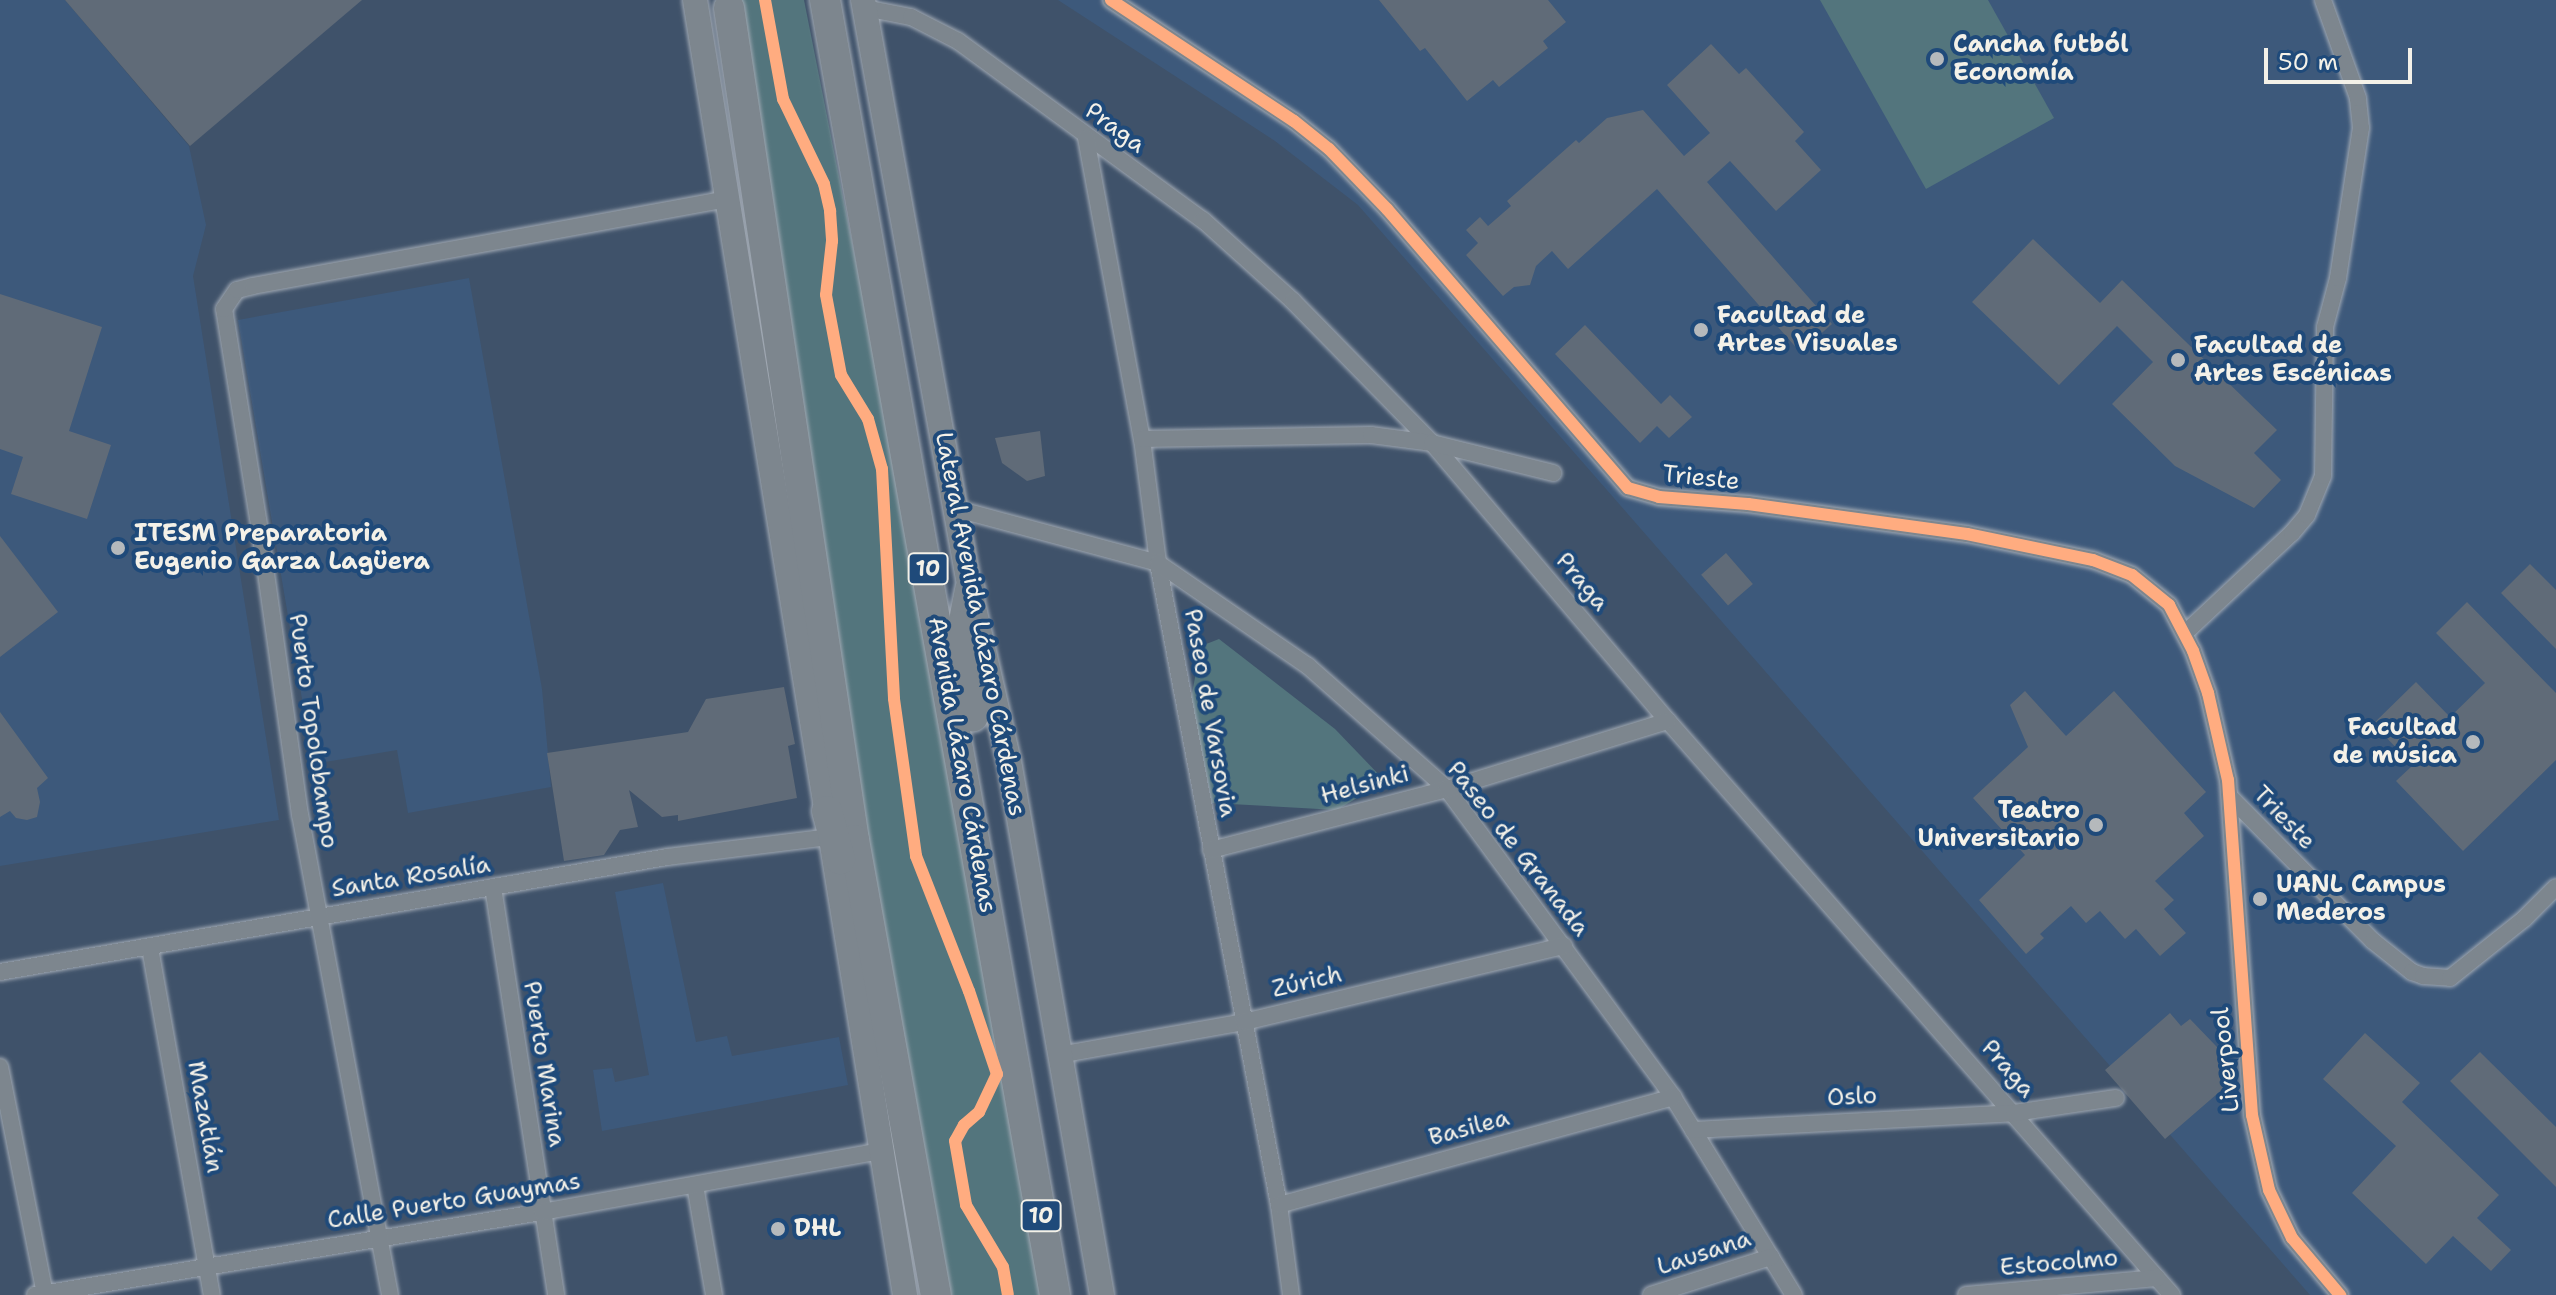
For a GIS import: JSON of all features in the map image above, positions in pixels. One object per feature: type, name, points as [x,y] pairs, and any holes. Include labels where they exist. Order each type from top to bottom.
[{"type":"highway","name":"Avenida Lázaro Cárdenas","points":[[825,0],[1055,1295]]},
{"type":"highway","points":[[729,8],[854,840],[936,1295]]},
{"type":"highway","points":[[960,747],[972,725],[963,626],[970,590]]},
{"type":"highway","points":[[829,824],[843,871],[876,1046],[900,1088]]},
{"type":"main road","points":[[695,0],[905,1295]]},
{"type":"main road","name":"Lateral Avenida Lázaro Cárdenas","points":[[864,4],[970,590],[1009,761],[1102,1295]]},
{"type":"street","name":"Trieste","points":[[1111,0],[1294,121],[1329,149],[1387,209],[1628,488],[1659,497],[1748,504],[1967,534],[2093,560],[2132,575],[2159,595],[2185,633],[2216,721],[2230,797],[2373,941],[2412,972],[2450,978],[2524,919],[2556,887]]},
{"type":"street","points":[[2185,633],[2292,533],[2307,515],[2323,476],[2325,327],[2338,278],[2361,128],[2358,98],[2323,0]]},
{"type":"street","name":"Praga","points":[[864,4],[911,17],[958,41],[1086,138],[1203,220],[1293,301],[1432,443],[1668,721],[2172,1295]]},
{"type":"street","name":"Paseo de Varsovia","points":[[1086,138],[1142,439],[1158,563],[1279,1205],[1291,1295]]},
{"type":"street","name":"Puerto Topolobampo","points":[[390,1295],[296,793],[261,537],[223,322],[224,309],[237,290],[253,286],[727,199]]},
{"type":"street","points":[[1142,439],[1371,435],[1432,443],[1553,473]]},
{"type":"street","name":"Paseo de Granada","points":[[957,509],[1158,563],[1308,666],[1447,789],[1673,1097],[1794,1295]]},
{"type":"street","name":"Helsinki","points":[[1211,850],[1447,789],[1668,721]]},
{"type":"street","name":"Liverpool","points":[[2230,797],[2252,1115],[2279,1216],[2314,1267],[2340,1295]]},
{"type":"street","name":"Santa Rosalía","points":[[0,972],[667,857],[829,824]]},
{"type":"street","name":"Puerto Marina","points":[[493,887],[556,1295]]},
{"type":"street","name":"Zúrich","points":[[1059,1055],[1244,1022],[1564,946]]},
{"type":"street","name":"Mazatlán","points":[[150,948],[212,1295]]},
{"type":"street","points":[[0,1067],[41,1294]]},
{"type":"street","name":"Basilea","points":[[1279,1205],[1673,1097]]},
{"type":"street","name":"Oslo","points":[[1693,1130],[2014,1113],[2116,1098]]},
{"type":"street","name":"Calle Puerto Guaymas","points":[[41,1294],[380,1236],[542,1212],[881,1151]]},
{"type":"street","points":[[695,1185],[714,1295]]},
{"type":"street","name":"Lausana","points":[[1651,1295],[1771,1257]]},
{"type":"street","name":"Estocolmo","points":[[1966,1295],[2157,1278]]},
{"type":"shaded area","name":"ITESM Preparatoria Eugenio Garza Lagüera","points":[[0,0],[65,0],[189,146],[206,225],[193,276],[279,820],[0,866]]},
{"type":"shaded area","name":"UANL Campus Mederos","points":[[1058,0],[2556,0],[2556,1295],[2310,1295],[1358,205],[1275,141]]},
{"type":"shaded area","points":[[469,278],[542,689],[551,787],[408,813],[397,750],[313,764],[238,320]]},
{"type":"shaded area","points":[[663,883],[696,1042],[727,1036],[732,1056],[839,1037],[848,1085],[602,1131],[593,1070],[612,1068],[615,1082],[649,1075],[615,892]]},
{"type":"green space","points":[[741,0],[804,0],[954,755],[1055,1295],[936,1295]]},
{"type":"green space","name":"Cancha futból Economía","points":[[1820,0],[1988,0],[2054,118],[1926,189]]},
{"type":"green space","points":[[1219,639],[1335,729],[1385,781],[1337,810],[1212,803],[1191,699],[1201,646]]},
{"type":"building","points":[[65,0],[362,0],[190,146]]},
{"type":"building","points":[[1379,0],[1548,0],[1566,22],[1543,41],[1548,48],[1499,87],[1493,80],[1467,101],[1425,48],[1420,51]]},
{"type":"building","points":[[1711,44],[1739,74],[1746,68],[1804,132],[1795,141],[1821,170],[1776,211],[1730,161],[1707,182],[1832,324],[1800,352],[1657,189],[1568,269],[1552,251],[1536,266],[1530,285],[1514,287],[1503,296],[1466,255],[1478,243],[1466,230],[1480,217],[1488,226],[1511,206],[1507,201],[1576,140],[1579,143],[1607,118],[1643,110],[1684,156],[1710,133],[1667,85]]},
{"type":"building","name":"Facultad de Artes Escénicas","points":[[2033,239],[2100,303],[2122,280],[2277,430],[2254,453],[2281,480],[2254,508],[2175,466],[2112,404],[2153,362],[2117,326],[2059,385],[1972,302]]},
{"type":"building","points":[[0,294],[102,327],[69,431],[111,445],[87,519],[11,494],[23,457],[0,449]]},
{"type":"building","points":[[1585,325],[1661,404],[1670,395],[1692,417],[1669,438],[1657,426],[1640,443],[1555,354]]},
{"type":"building","points":[[1040,431],[1045,476],[1027,481],[1002,463],[995,438]]},
{"type":"building","points":[[0,536],[58,612],[0,657]]},
{"type":"building","points":[[1726,553],[1753,584],[1728,606],[1701,575]]},
{"type":"building","points":[[2530,564],[2556,590],[2556,649],[2501,593]]},
{"type":"building","name":"Facultad de música","points":[[2467,602],[2556,693],[2556,760],[2463,851],[2396,781],[2413,765],[2373,724],[2416,682],[2450,717],[2485,683],[2436,633]]},
{"type":"building","points":[[784,687],[795,744],[788,746],[797,798],[678,821],[678,815],[662,817],[629,790],[638,827],[620,830],[604,855],[564,861],[547,753],[688,732],[706,699]]},
{"type":"building","name":"Teatro Universitario","points":[[2025,691],[2066,736],[2114,691],[2206,792],[2184,813],[2204,836],[2155,881],[2174,900],[2164,909],[2186,933],[2160,956],[2136,929],[2125,939],[2100,911],[2086,923],[2071,906],[2040,934],[2044,938],[2026,954],[1979,900],[2025,855],[1973,798],[2028,747],[2010,705]]},
{"type":"building","points":[[0,712],[48,778],[37,788],[40,802],[37,817],[27,820],[16,818],[10,811],[0,817]]},
{"type":"building","points":[[2170,1013],[2181,1026],[2190,1019],[2228,1059],[2219,1066],[2232,1081],[2165,1139],[2105,1070]]},
{"type":"building","points":[[2365,1033],[2420,1083],[2402,1102],[2499,1195],[2477,1218],[2511,1250],[2491,1271],[2453,1236],[2426,1264],[2352,1193],[2396,1146],[2323,1079]]},
{"type":"building","points":[[2480,1052],[2556,1127],[2556,1187],[2450,1081]]},
{"type":"cycle path","points":[[765,0],[783,99],[824,184],[830,211],[832,241],[826,295],[841,375],[868,419],[882,469],[894,699],[916,856],[969,991],[997,1074],[979,1112],[964,1125],[955,1141],[966,1205],[1003,1267],[1008,1295]]},
{"type":"cycle path","points":[[1111,0],[1294,121],[1329,149],[1387,209],[1628,488],[1659,497],[1748,504],[1967,534],[2093,560],[2132,575],[2169,605],[2193,651],[2208,693],[2228,780],[2252,1115],[2269,1190],[2292,1238],[2340,1295]]},
{"type":"place","name":"Cancha futból Economía","points":[[1937,59]]},
{"type":"place","name":"Facultad de Artes Visuales","points":[[1701,330]]},
{"type":"place","name":"Facultad de Artes Escénicas","points":[[2178,360]]},
{"type":"place","name":"ITESM Preparatoria Eugenio Garza Lagüera","points":[[118,548]]},
{"type":"place","name":"Facultad de música","points":[[2473,742]]},
{"type":"place","name":"Teatro Universitario","points":[[2096,825]]},
{"type":"place","name":"UANL Campus Mederos","points":[[2260,899]]},
{"type":"place","name":"DHL","points":[[778,1229]]}]
